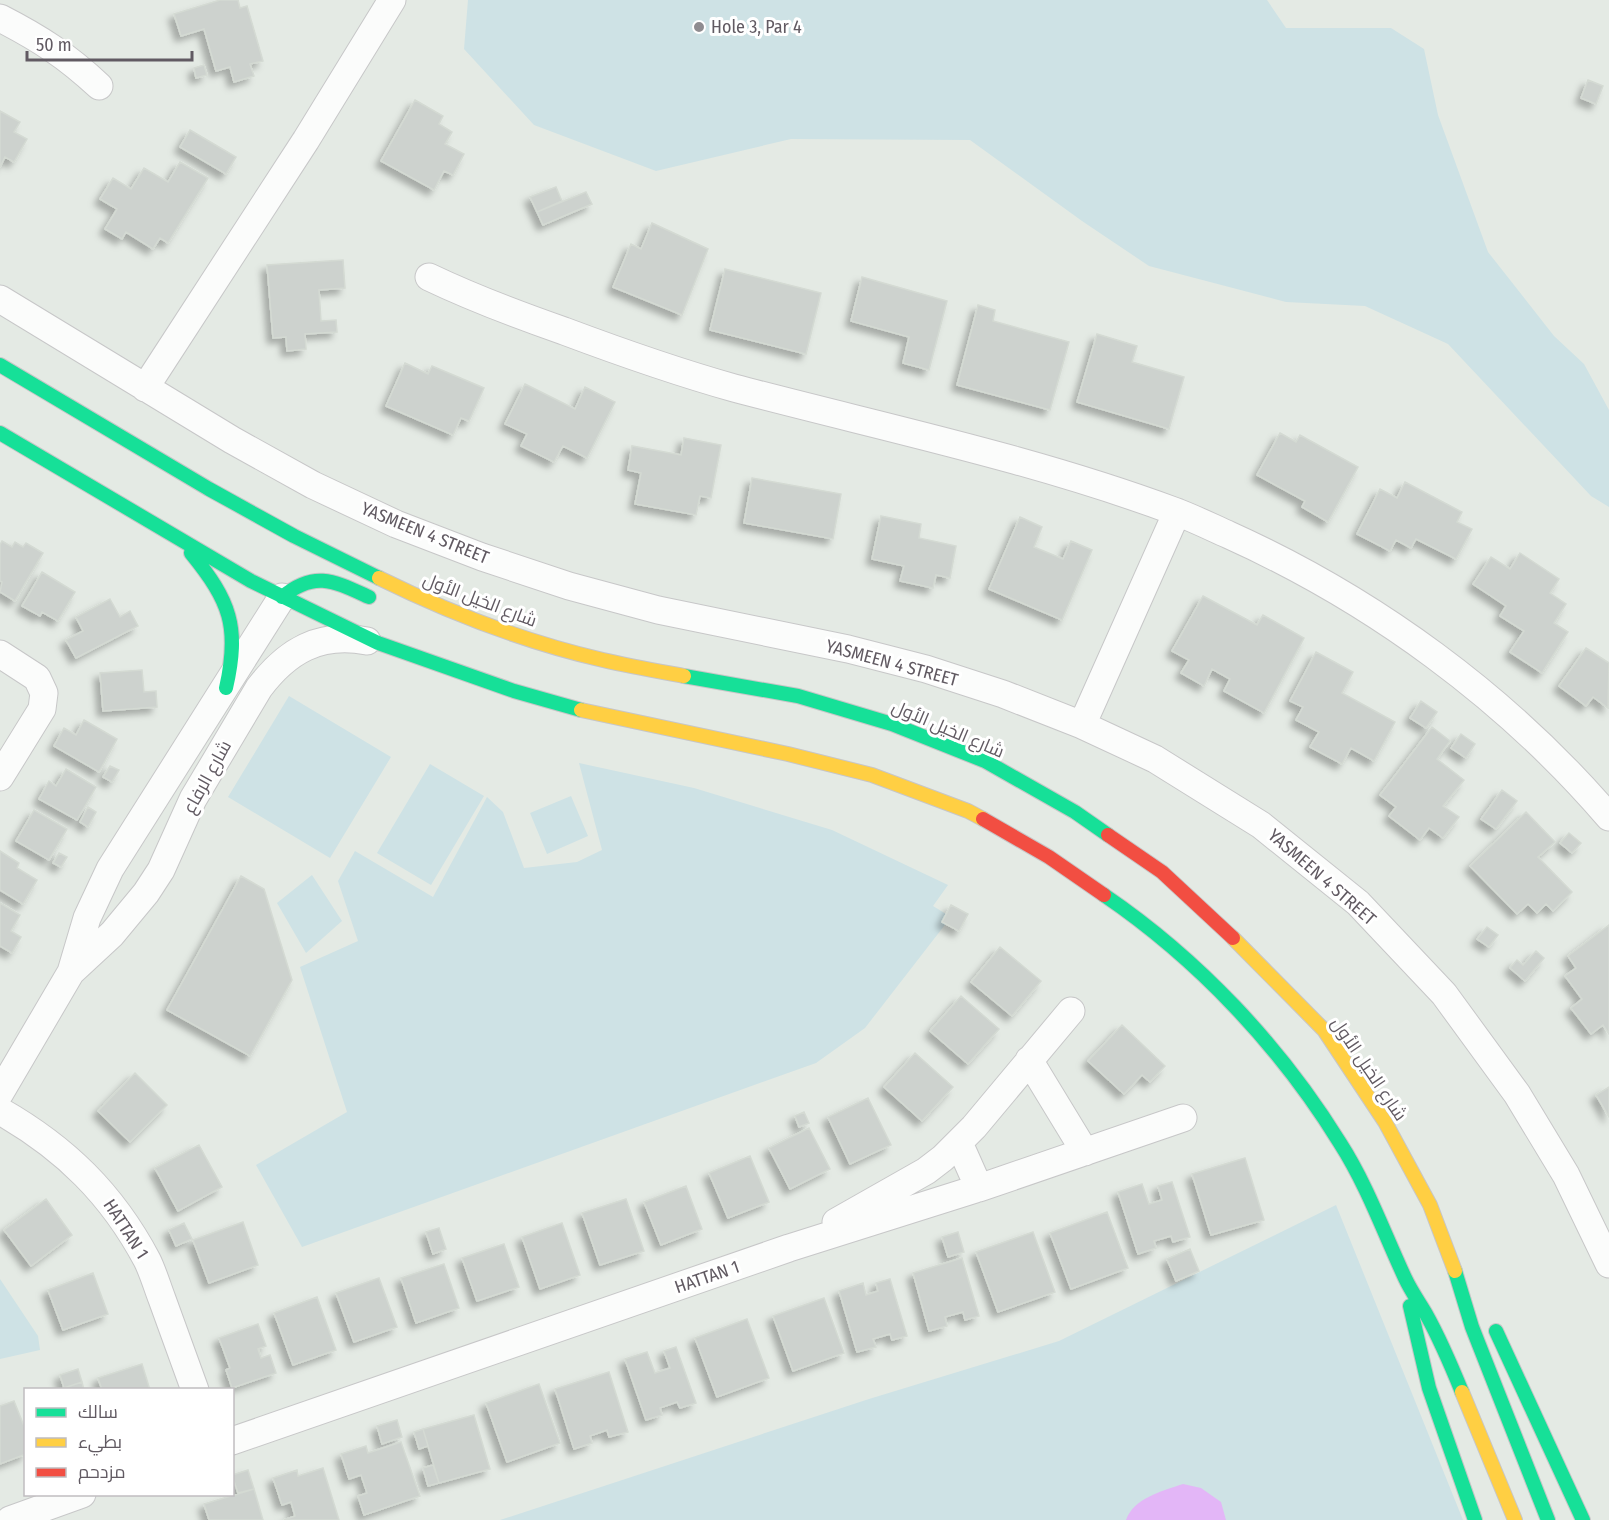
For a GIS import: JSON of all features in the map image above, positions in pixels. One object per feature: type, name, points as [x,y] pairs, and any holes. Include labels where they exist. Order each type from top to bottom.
[{"type":"main road","name":"شارع الخيل الأول","points":[[0,365],[208,489],[294,536],[391,584],[465,617],[511,634],[602,660],[798,696],[892,724],[985,761],[1075,812],[1162,872],[1244,948],[1324,1030],[1385,1122],[1430,1205],[1450,1256],[1472,1327],[1548,1520]]},
{"type":"main road","points":[[0,433],[282,597],[378,643],[514,691],[586,711],[788,754],[873,775],[968,811],[1049,856],[1132,914],[1210,981],[1281,1059],[1341,1144],[1383,1227],[1406,1281],[1441,1342],[1515,1520]]},
{"type":"main road","points":[[178,538],[207,570],[218,586],[226,605],[232,625],[234,646],[226,688]]},
{"type":"main road","points":[[282,597],[291,588],[316,579],[330,580],[382,603]]},
{"type":"main road","points":[[441,621],[465,617]]},
{"type":"main road","points":[[1450,1256],[1476,1294]]},
{"type":"main road","points":[[1406,1281],[1429,1388],[1475,1520]]},
{"type":"main road","points":[[1490,1318],[1583,1520]]},
{"type":"street","points":[[145,388],[306,140],[392,0]]},
{"type":"street","points":[[0,18],[44,41],[76,64],[99,86]]},
{"type":"street","points":[[429,277],[472,298],[620,352],[730,387],[1017,460],[1177,512],[1266,552],[1351,600],[1432,654],[1508,715],[1579,782],[1609,817]]},
{"type":"street","name":"YASMEEN 4 STREET","points":[[0,299],[145,388],[313,485],[396,524],[482,557],[569,586],[658,610],[848,649],[926,669],[1003,694],[1082,725],[1155,759],[1261,825],[1358,903],[1444,994],[1518,1094],[1566,1175],[1609,1264]]},
{"type":"street","points":[[1082,725],[1177,512]]},
{"type":"street","name":"شارع الرفاع","points":[[0,1093],[71,972],[87,918],[110,869],[282,597]]},
{"type":"street","name":"شارع الرفاع","points":[[71,972],[112,934],[146,893],[160,870],[193,799],[259,688],[270,674],[296,651],[315,642],[336,638],[378,643]]},
{"type":"street","points":[[0,654],[37,678],[44,693],[42,709],[0,777]]},
{"type":"street","points":[[789,1248],[926,1171],[959,1143],[1071,1011]]},
{"type":"street","points":[[1029,1060],[1085,1152]]},
{"type":"street","name":"HATTAN 1","points":[[0,1111],[32,1130],[67,1157],[99,1188],[126,1224],[148,1262],[195,1388]]},
{"type":"street","name":"HATTAN 1","points":[[234,1440],[789,1248],[979,1188],[1183,1118]]},
{"type":"street","points":[[959,1143],[979,1188]]},
{"type":"street","points":[[10,1520],[76,1496]]},
{"type":"shaded area","points":[[468,0],[1267,0],[1286,28],[1391,28],[1424,49],[1438,115],[1488,252],[1554,336],[1584,364],[1609,410],[1609,507],[1591,496],[1448,344],[1365,306],[1286,302],[1149,266],[970,140],[791,139],[656,171],[534,125],[464,49]]},
{"type":"shaded area","points":[[289,696],[391,757],[330,858],[228,797]]},
{"type":"shaded area","points":[[579,763],[694,788],[832,830],[948,885],[933,906],[951,917],[865,1028],[816,1063],[302,1247],[256,1165],[347,1112],[300,967],[358,941],[338,881],[355,851],[433,897],[487,797],[503,812],[524,868],[577,862],[602,850]]},
{"type":"shaded area","points":[[430,764],[484,796],[431,885],[377,853]]},
{"type":"shaded area","points":[[571,796],[588,836],[547,854],[530,813]]},
{"type":"shaded area","points":[[312,875],[342,921],[306,953],[277,903]]},
{"type":"shaded area","points":[[1336,1205],[1463,1520],[500,1520],[869,1399],[1059,1341]]},
{"type":"shaded area","points":[[0,1279],[38,1336],[40,1350],[0,1359]]},
{"type":"shaded area","points":[[1183,1484],[1201,1488],[1221,1502],[1226,1520],[1126,1520],[1135,1506],[1142,1501]]},
{"type":"building","points":[[220,0],[238,0],[240,8],[247,6],[263,61],[250,64],[254,76],[234,82],[230,67],[216,71],[204,29],[181,36],[174,14]]},
{"type":"building","points":[[204,65],[207,75],[196,78],[194,68]]},
{"type":"building","points":[[1588,80],[1603,86],[1596,104],[1581,98]]},
{"type":"building","points":[[415,100],[443,116],[439,124],[452,132],[445,144],[464,154],[453,175],[444,171],[434,190],[381,161]]},
{"type":"building","points":[[0,111],[20,122],[14,132],[27,139],[14,162],[5,157],[0,167]]},
{"type":"building","points":[[190,130],[236,157],[226,174],[180,147]]},
{"type":"building","points":[[180,162],[208,178],[168,243],[160,238],[153,249],[126,232],[122,239],[105,229],[117,209],[100,199],[113,178],[131,189],[144,168],[168,182]]},
{"type":"building","points":[[556,187],[562,201],[537,212],[530,197]]},
{"type":"building","points":[[586,192],[592,204],[543,225],[537,212]]},
{"type":"building","points":[[652,223],[708,249],[682,315],[613,287],[631,244],[641,249]]},
{"type":"building","points":[[343,260],[345,288],[319,290],[321,321],[336,320],[337,332],[305,334],[306,349],[287,351],[286,337],[273,338],[267,265]]},
{"type":"building","points":[[725,269],[821,293],[806,354],[710,330]]},
{"type":"building","points":[[862,277],[947,301],[929,370],[903,363],[909,337],[851,321]]},
{"type":"building","points":[[978,305],[995,310],[993,321],[1069,342],[1050,410],[957,385]]},
{"type":"building","points":[[1097,334],[1137,346],[1132,362],[1184,377],[1169,429],[1077,402]]},
{"type":"building","points":[[405,363],[428,374],[432,366],[484,388],[469,421],[461,418],[453,435],[386,406]]},
{"type":"building","points":[[525,384],[575,409],[585,387],[615,402],[587,458],[563,446],[554,462],[521,446],[527,434],[505,424]]},
{"type":"building","points":[[1280,433],[1296,442],[1300,435],[1358,467],[1328,522],[1302,507],[1305,501],[1257,475]]},
{"type":"building","points":[[684,438],[721,445],[711,498],[700,496],[696,515],[635,504],[641,473],[628,470],[632,446],[681,455]]},
{"type":"building","points":[[752,478],[841,494],[833,539],[744,523]]},
{"type":"building","points":[[1405,482],[1462,512],[1457,522],[1472,529],[1456,559],[1416,539],[1411,548],[1396,540],[1390,551],[1357,534],[1380,489],[1397,498]]},
{"type":"building","points":[[881,516],[921,524],[919,538],[956,546],[950,578],[936,575],[933,588],[900,581],[904,566],[872,559]]},
{"type":"building","points":[[1020,517],[1042,527],[1034,547],[1063,559],[1071,541],[1092,550],[1062,620],[989,589]]},
{"type":"building","points":[[2,541],[12,547],[15,542],[23,547],[26,543],[43,553],[15,601],[0,592],[2,582],[0,581],[0,545]]},
{"type":"building","points":[[1520,553],[1559,579],[1550,593],[1566,604],[1554,623],[1568,632],[1542,673],[1510,652],[1524,631],[1500,616],[1506,606],[1473,584],[1491,557],[1510,569]]},
{"type":"building","points":[[42,572],[75,592],[58,621],[42,612],[40,616],[22,606]]},
{"type":"building","points":[[1203,596],[1257,625],[1263,615],[1304,638],[1264,713],[1224,691],[1230,679],[1212,669],[1204,686],[1181,673],[1189,660],[1172,651]]},
{"type":"building","points":[[110,599],[120,617],[130,611],[138,626],[76,658],[66,640],[83,631],[76,617]]},
{"type":"building","points":[[1586,648],[1609,663],[1608,708],[1593,697],[1586,706],[1559,686]]},
{"type":"building","points":[[1316,652],[1353,672],[1342,693],[1395,722],[1374,761],[1351,748],[1342,764],[1310,747],[1319,732],[1296,720],[1303,707],[1290,701]]},
{"type":"building","points":[[142,670],[144,692],[156,691],[157,707],[103,711],[100,673]]},
{"type":"building","points":[[1421,701],[1437,712],[1426,728],[1410,718]]},
{"type":"building","points":[[84,720],[117,739],[99,772],[54,746],[64,728],[76,735]]},
{"type":"building","points":[[1432,727],[1450,741],[1437,759],[1464,780],[1443,806],[1459,817],[1443,838],[1429,828],[1420,840],[1389,816],[1396,807],[1380,795]]},
{"type":"building","points":[[1461,734],[1475,744],[1466,758],[1451,748]]},
{"type":"building","points":[[110,766],[119,770],[112,782],[103,777]]},
{"type":"building","points":[[66,769],[96,787],[77,820],[39,799],[49,781],[56,786]]},
{"type":"building","points":[[1502,790],[1517,801],[1496,829],[1481,819]]},
{"type":"building","points":[[88,807],[96,812],[88,827],[80,822]]},
{"type":"building","points":[[34,810],[67,829],[49,860],[16,841]]},
{"type":"building","points":[[1526,812],[1555,842],[1538,857],[1572,892],[1553,911],[1546,904],[1537,913],[1528,904],[1517,914],[1470,866]]},
{"type":"building","points":[[1569,833],[1581,843],[1572,853],[1560,843]]},
{"type":"building","points":[[0,851],[19,863],[17,868],[37,880],[23,904],[0,890]]},
{"type":"building","points":[[59,853],[67,857],[61,867],[53,863]]},
{"type":"building","points":[[241,876],[264,889],[292,980],[250,1056],[167,1010]]},
{"type":"building","points":[[0,903],[20,915],[11,931],[21,937],[12,953],[0,946]]},
{"type":"building","points":[[951,905],[968,914],[959,931],[942,922]]},
{"type":"building","points":[[1609,925],[1609,1034],[1603,1025],[1591,1034],[1571,1008],[1582,999],[1565,976],[1576,968],[1568,956]]},
{"type":"building","points":[[1487,927],[1498,935],[1489,947],[1477,939]]},
{"type":"building","points":[[1000,947],[1041,981],[1012,1016],[971,982]]},
{"type":"building","points":[[1536,951],[1544,958],[1525,981],[1510,968],[1517,960],[1523,965]]},
{"type":"building","points":[[961,996],[999,1029],[968,1064],[930,1031]]},
{"type":"building","points":[[1122,1025],[1165,1066],[1150,1082],[1142,1075],[1124,1094],[1088,1061]]},
{"type":"building","points":[[915,1053],[953,1087],[922,1121],[884,1087]]},
{"type":"building","points":[[135,1073],[167,1105],[130,1142],[98,1111]]},
{"type":"building","points":[[1609,1087],[1609,1117],[1596,1095]]},
{"type":"building","points":[[868,1098],[891,1145],[850,1164],[828,1117]]},
{"type":"building","points":[[804,1112],[809,1123],[799,1127],[795,1116]]},
{"type":"building","points":[[809,1128],[830,1169],[790,1189],[769,1148]]},
{"type":"building","points":[[199,1145],[222,1187],[178,1211],[155,1168]]},
{"type":"building","points":[[750,1156],[769,1202],[728,1218],[709,1173]]},
{"type":"building","points":[[1245,1158],[1264,1220],[1211,1235],[1192,1174]]},
{"type":"building","points":[[1172,1182],[1190,1237],[1173,1242],[1171,1236],[1154,1241],[1156,1248],[1138,1254],[1118,1192],[1142,1184],[1149,1204],[1162,1200],[1158,1186]]},
{"type":"building","points":[[686,1186],[702,1229],[661,1245],[644,1202]]},
{"type":"building","points":[[46,1199],[72,1235],[31,1266],[4,1230]]},
{"type":"building","points":[[626,1199],[644,1251],[600,1265],[582,1213]]},
{"type":"building","points":[[1107,1212],[1128,1268],[1071,1289],[1050,1233]]},
{"type":"building","points":[[243,1222],[258,1265],[209,1283],[193,1240]]},
{"type":"building","points":[[184,1223],[192,1239],[176,1246],[169,1230]]},
{"type":"building","points":[[562,1223],[580,1275],[540,1289],[522,1237]]},
{"type":"building","points":[[439,1228],[446,1249],[433,1254],[426,1232]]},
{"type":"building","points":[[958,1232],[964,1252],[948,1257],[942,1237]]},
{"type":"building","points":[[1033,1232],[1055,1292],[998,1312],[976,1252]]},
{"type":"building","points":[[504,1244],[519,1287],[477,1301],[462,1258]]},
{"type":"building","points":[[1190,1249],[1199,1271],[1176,1281],[1167,1259]]},
{"type":"building","points":[[962,1258],[979,1316],[965,1320],[963,1312],[945,1317],[947,1326],[929,1331],[913,1273]]},
{"type":"building","points":[[444,1264],[459,1308],[416,1323],[401,1278]]},
{"type":"building","points":[[93,1273],[108,1314],[63,1330],[48,1290]]},
{"type":"building","points":[[379,1278],[397,1327],[354,1342],[336,1293]]},
{"type":"building","points":[[890,1279],[907,1336],[892,1340],[890,1334],[873,1339],[876,1347],[857,1352],[839,1291],[863,1283],[866,1295],[878,1291],[876,1283]]},
{"type":"building","points":[[317,1297],[336,1350],[293,1365],[274,1313]]},
{"type":"building","points":[[824,1298],[844,1353],[793,1371],[773,1316]]},
{"type":"building","points":[[747,1319],[769,1378],[717,1397],[695,1338]]},
{"type":"building","points":[[258,1324],[266,1346],[258,1349],[261,1358],[270,1355],[276,1373],[232,1388],[226,1370],[230,1368],[219,1338]]},
{"type":"building","points":[[676,1347],[696,1403],[680,1408],[677,1402],[660,1408],[662,1415],[646,1420],[625,1359],[647,1352],[655,1373],[670,1368],[664,1351]]},
{"type":"building","points":[[142,1364],[149,1388],[101,1388],[98,1378]]},
{"type":"building","points":[[78,1369],[82,1382],[64,1388],[60,1375]]},
{"type":"building","points":[[609,1372],[628,1432],[609,1437],[607,1430],[590,1436],[592,1443],[574,1449],[555,1389]]},
{"type":"building","points":[[82,1382],[84,1388],[64,1388]]},
{"type":"building","points":[[539,1384],[560,1443],[507,1462],[486,1403]]},
{"type":"building","points":[[14,1401],[24,1426],[24,1455],[0,1464],[0,1406]]},
{"type":"building","points":[[474,1415],[490,1469],[439,1483],[423,1429]]},
{"type":"building","points":[[397,1420],[402,1437],[382,1444],[377,1426]]},
{"type":"building","points":[[423,1429],[428,1446],[419,1449],[414,1432]]},
{"type":"building","points":[[401,1442],[420,1496],[364,1515],[358,1496],[367,1493],[361,1475],[349,1479],[341,1454],[366,1446],[368,1453]]},
{"type":"building","points":[[433,1465],[439,1483],[428,1486],[423,1468]]},
{"type":"building","points":[[323,1468],[339,1520],[284,1520],[295,1516],[291,1502],[282,1505],[273,1478],[297,1470],[298,1476]]},
{"type":"building","points":[[248,1470],[254,1489],[238,1493],[234,1474]]},
{"type":"building","points":[[254,1489],[263,1520],[209,1520],[204,1504]]},
{"type":"traffic: fast","points":[[0,365],[209,489],[294,536],[379,578]]},
{"type":"traffic: fast","points":[[0,433],[251,581],[378,643],[514,691],[581,710]]},
{"type":"traffic: fast","points":[[191,553],[215,586],[228,616],[232,648],[226,688]]},
{"type":"traffic: fast","points":[[282,597],[305,583],[315,581],[335,583],[369,597]]},
{"type":"traffic: fast","points":[[684,676],[798,696],[892,724],[985,761],[1075,812],[1108,835]]},
{"type":"traffic: fast","points":[[1104,895],[1139,920],[1204,976],[1235,1007],[1291,1072],[1359,1175],[1405,1278],[1436,1333],[1462,1392]]},
{"type":"traffic: fast","points":[[1455,1271],[1472,1327],[1548,1520]]},
{"type":"traffic: fast","points":[[1410,1306],[1429,1388],[1475,1520]]},
{"type":"traffic: fast","points":[[1496,1331],[1583,1520]]},
{"type":"traffic: slow","points":[[379,578],[461,615],[545,645],[603,660],[684,676]]},
{"type":"traffic: slow","points":[[581,710],[788,754],[872,775],[968,811],[983,819]]},
{"type":"traffic: slow","points":[[1233,938],[1324,1030],[1385,1122],[1430,1205],[1455,1271]]},
{"type":"traffic: slow","points":[[1462,1392],[1515,1520]]},
{"type":"traffic: jam","points":[[983,819],[1049,857],[1104,895]]},
{"type":"traffic: jam","points":[[1108,835],[1162,872],[1233,938]]},
{"type":"place","name":"Hole 3, Par 4","points":[[699,27]]}]
